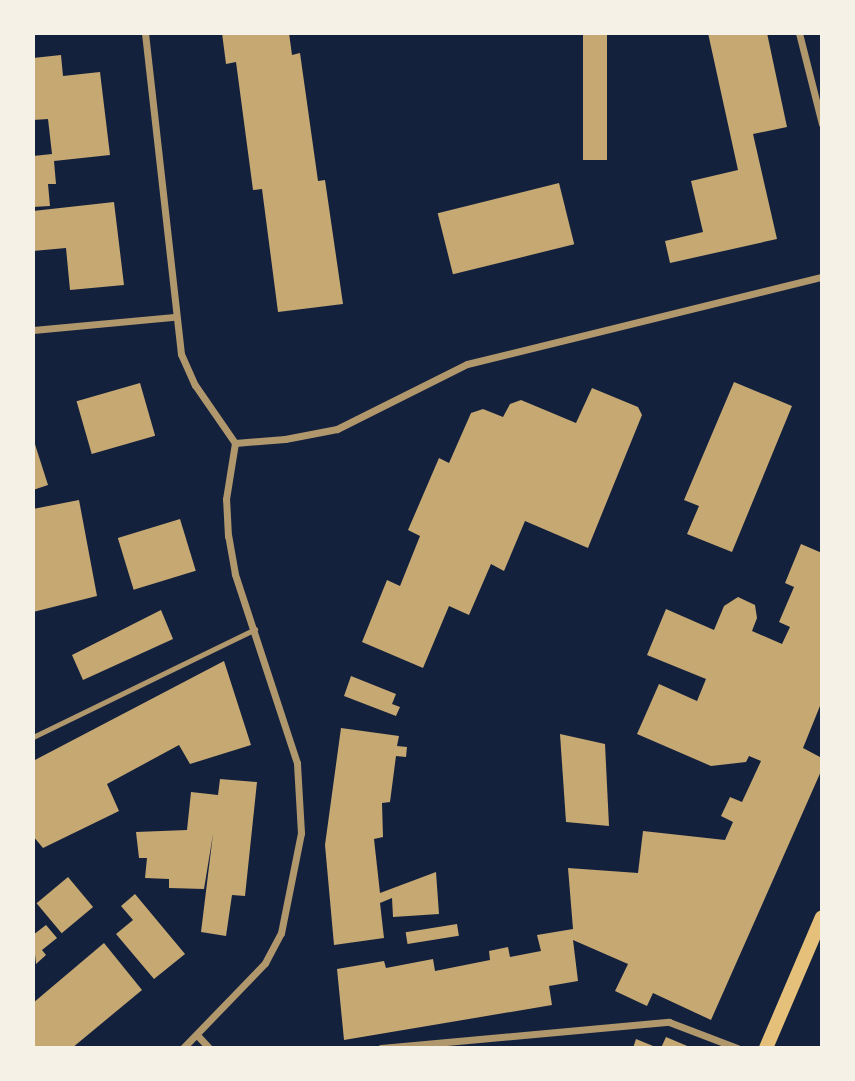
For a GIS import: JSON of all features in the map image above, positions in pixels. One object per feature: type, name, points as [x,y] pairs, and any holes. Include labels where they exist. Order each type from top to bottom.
[{"type":"main road","points":[[766,1048],[822,917]]},
{"type":"street","points":[[145,33],[174,317],[181,354],[195,385],[235,443],[226,499],[228,536],[235,574],[297,763],[301,821],[297,869],[281,933],[265,963],[183,1048]]},
{"type":"street","points":[[799,33],[822,124]]},
{"type":"street","points":[[235,443],[285,439],[337,429],[467,364],[822,277]]},
{"type":"street","points":[[33,330],[174,317]]},
{"type":"street","points":[[381,1048],[668,1023],[737,1048]]},
{"type":"street","points":[[197,1035],[209,1048]]},
{"type":"lane","points":[[33,737],[255,629]]},
{"type":"building","points":[[222,33],[289,33],[292,55],[300,53],[318,181],[325,180],[343,304],[278,312],[262,189],[253,190],[236,62],[226,64]]},
{"type":"building","points":[[583,33],[607,33],[607,160],[583,160]]},
{"type":"building","points":[[708,33],[767,33],[787,127],[753,134],[777,239],[670,263],[665,241],[703,232],[691,181],[738,170]]},
{"type":"building","points":[[61,55],[63,76],[100,72],[110,155],[54,161],[56,184],[48,184],[50,206],[33,207],[33,156],[52,154],[48,119],[33,120],[33,58]]},
{"type":"building","points":[[559,183],[574,244],[453,274],[438,213]]},
{"type":"building","points":[[114,202],[124,285],[70,290],[66,248],[33,251],[33,211]]},
{"type":"building","points":[[734,382],[792,406],[732,552],[687,534],[699,506],[684,500]]},
{"type":"building","points":[[140,383],[155,436],[92,454],[77,401]]},
{"type":"building","points":[[592,388],[638,407],[642,415],[588,548],[525,521],[504,571],[491,564],[469,615],[449,606],[423,668],[362,642],[387,580],[400,586],[420,536],[408,530],[439,458],[449,463],[471,413],[483,409],[503,417],[510,404],[521,400],[576,423]]},
{"type":"building","points":[[33,438],[48,485],[33,490]]},
{"type":"building","points":[[79,500],[97,596],[33,612],[33,509]]},
{"type":"building","points":[[180,519],[196,571],[134,590],[118,538]]},
{"type":"building","points":[[801,544],[822,553],[822,701],[803,748],[820,757],[822,769],[711,1020],[653,993],[647,1006],[615,991],[628,964],[573,940],[578,981],[549,986],[552,1005],[344,1040],[337,969],[384,961],[386,968],[433,959],[435,971],[490,960],[489,951],[508,947],[510,957],[541,951],[537,935],[573,929],[568,868],[638,873],[643,831],[725,840],[733,822],[721,816],[730,797],[742,802],[761,761],[749,756],[746,762],[711,766],[637,734],[659,684],[697,701],[706,679],[647,655],[666,609],[714,630],[724,606],[738,597],[755,605],[757,618],[752,631],[782,644],[790,627],[779,622],[794,587],[785,583]]},
{"type":"building","points":[[161,610],[173,639],[83,680],[72,655]]},
{"type":"building","points":[[224,661],[251,745],[190,764],[179,745],[107,784],[119,811],[43,848],[33,836],[33,761]]},
{"type":"building","points":[[351,676],[396,694],[392,704],[400,707],[396,716],[344,696]]},
{"type":"building","points":[[341,728],[399,736],[397,746],[407,747],[406,757],[396,756],[390,802],[382,803],[383,837],[374,839],[380,893],[436,872],[439,914],[393,917],[392,898],[380,903],[384,938],[334,945],[325,845]]},
{"type":"building","points":[[560,734],[605,744],[609,826],[566,822]]},
{"type":"building","points":[[220,779],[257,782],[245,896],[232,895],[226,936],[201,932],[213,834],[204,889],[169,888],[169,879],[145,878],[147,858],[139,858],[136,832],[187,830],[191,792],[218,795]]},
{"type":"building","points":[[68,877],[93,907],[62,933],[37,903]]},
{"type":"building","points":[[135,894],[185,954],[154,979],[116,934],[133,920],[121,906]]},
{"type":"building","points":[[457,924],[459,936],[408,944],[406,932]]},
{"type":"building","points":[[46,925],[57,938],[42,950],[46,955],[36,964],[33,935]]},
{"type":"building","points":[[104,943],[142,990],[72,1048],[33,1048],[33,1003]]},
{"type":"building","points":[[666,1037],[692,1048],[661,1048]]},
{"type":"building","points":[[636,1039],[658,1048],[633,1048]]}]
